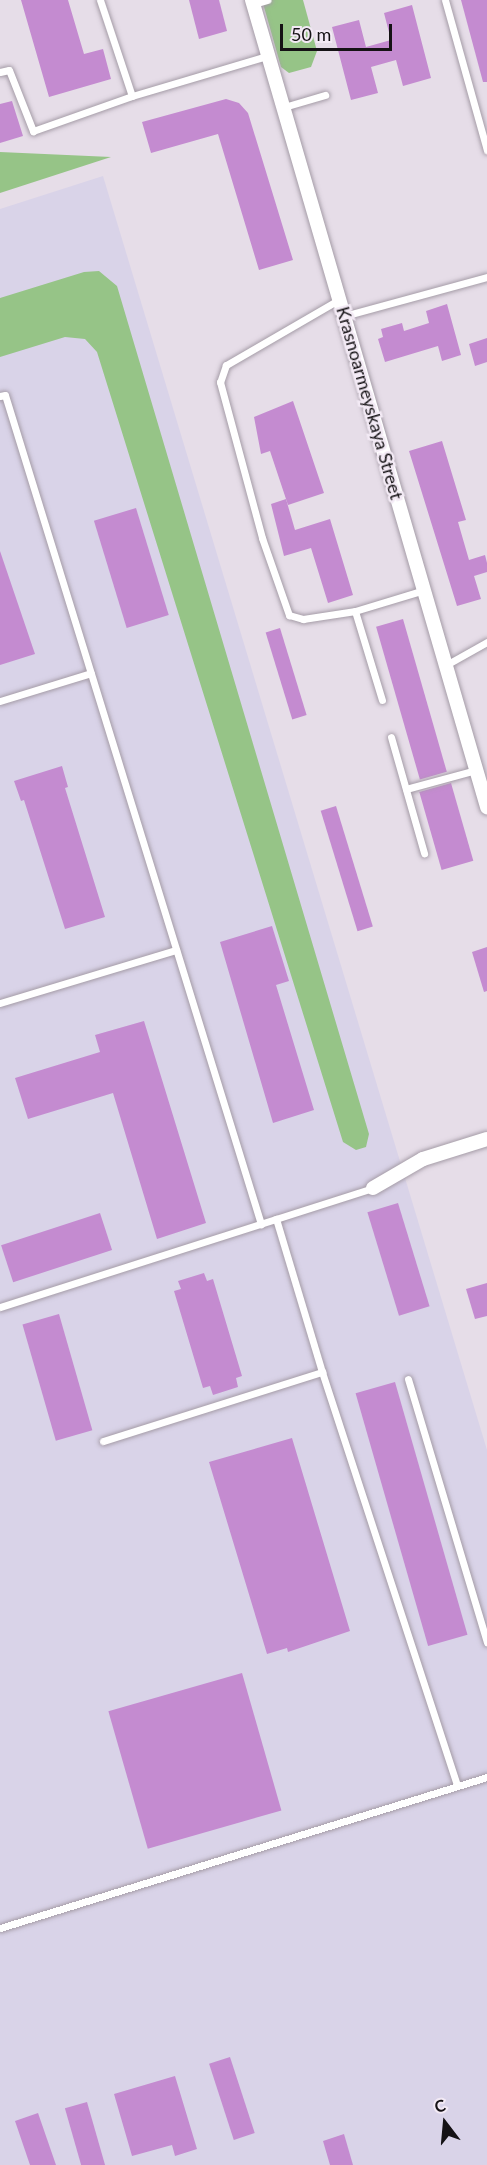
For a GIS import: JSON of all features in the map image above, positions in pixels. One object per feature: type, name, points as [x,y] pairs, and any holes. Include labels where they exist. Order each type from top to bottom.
[{"type":"street","name":"Krasnoarmeyskaya Street","points":[[258,1],[267,56],[284,107],[487,807]]},
{"type":"street","points":[[373,1188],[423,1159],[487,1139]]},
{"type":"lane","points":[[100,0],[132,96]]},
{"type":"lane","points":[[445,0],[487,150]]},
{"type":"lane","points":[[0,72],[9,70],[33,131],[132,96],[267,56]]},
{"type":"lane","points":[[284,107],[326,95]]},
{"type":"lane","points":[[344,316],[487,277]]},
{"type":"lane","points":[[340,299],[306,322],[252,347],[225,365],[220,382],[262,538],[289,615],[303,619],[355,611],[424,590]]},
{"type":"lane","points":[[0,396],[5,395],[261,1224]]},
{"type":"lane","points":[[355,611],[382,700]]},
{"type":"lane","points":[[446,665],[487,642]]},
{"type":"lane","points":[[0,701],[91,673]]},
{"type":"lane","points":[[391,737],[424,853]]},
{"type":"lane","points":[[406,789],[476,770]]},
{"type":"lane","points":[[0,1003],[176,950]]},
{"type":"lane","points":[[0,1307],[373,1188]]},
{"type":"lane","points":[[276,1219],[322,1372],[457,1786]]},
{"type":"lane","points":[[103,1441],[322,1372]]},
{"type":"lane","points":[[408,1379],[487,1642]]},
{"type":"lane","points":[[0,1928],[487,1777]]},
{"type":"shaded area","points":[[103,176],[487,1450],[487,2165],[0,2165],[0,209]]},
{"type":"green space","points":[[262,0],[303,0],[317,51],[311,67],[289,73],[281,67]]},
{"type":"green space","points":[[0,152],[111,157],[0,193]]},
{"type":"green space","points":[[99,271],[117,286],[369,1134],[366,1147],[356,1150],[343,1142],[97,352],[85,339],[65,337],[0,357],[0,298],[84,272]]},
{"type":"building","points":[[21,0],[68,0],[84,54],[103,49],[111,79],[49,97]]},
{"type":"building","points":[[189,0],[219,0],[227,31],[199,39]]},
{"type":"building","points":[[461,0],[487,0],[487,82],[483,82]]},
{"type":"building","points":[[412,5],[431,78],[403,86],[396,60],[371,67],[378,93],[351,100],[332,27],[359,20],[366,47],[391,40],[384,13]]},
{"type":"building","points":[[226,99],[239,103],[248,113],[293,260],[259,270],[218,134],[151,153],[142,122]]},
{"type":"building","points":[[12,101],[23,136],[0,143],[0,104]]},
{"type":"building","points":[[447,304],[461,355],[442,361],[438,346],[385,362],[378,339],[383,337],[381,329],[402,323],[404,331],[429,323],[426,311]]},
{"type":"building","points":[[487,338],[487,362],[475,366],[469,344]]},
{"type":"building","points":[[293,401],[324,493],[288,505],[270,451],[261,454],[254,417]]},
{"type":"building","points":[[442,441],[466,520],[458,522],[469,560],[485,555],[487,563],[487,572],[474,576],[481,599],[457,606],[409,451]]},
{"type":"building","points":[[286,499],[295,530],[330,519],[353,595],[328,603],[311,548],[284,556],[271,504]]},
{"type":"building","points":[[136,508],[169,615],[127,628],[94,521]]},
{"type":"building","points":[[0,551],[35,654],[0,665]]},
{"type":"building","points":[[403,619],[447,772],[420,780],[376,627]]},
{"type":"building","points":[[280,628],[307,715],[292,719],[266,632]]},
{"type":"building","points":[[62,766],[68,787],[65,788],[105,917],[65,929],[24,800],[21,801],[14,781]]},
{"type":"building","points":[[451,783],[473,861],[442,870],[419,792]]},
{"type":"building","points":[[336,806],[373,926],[358,931],[321,811]]},
{"type":"building","points":[[272,926],[289,981],[276,985],[314,1110],[273,1123],[220,942]]},
{"type":"building","points":[[487,947],[487,991],[484,992],[472,952]]},
{"type":"building","points":[[144,1021],[206,1223],[157,1239],[113,1093],[28,1119],[15,1078],[100,1052],[95,1035]]},
{"type":"building","points":[[398,1203],[430,1306],[399,1316],[367,1212]]},
{"type":"building","points":[[100,1213],[112,1250],[13,1282],[1,1245]]},
{"type":"building","points":[[204,1273],[207,1281],[213,1279],[242,1376],[236,1378],[238,1387],[213,1395],[210,1386],[203,1388],[174,1291],[181,1289],[178,1281]]},
{"type":"building","points":[[487,1283],[487,1316],[475,1319],[466,1289]]},
{"type":"building","points":[[59,1314],[92,1430],[56,1441],[22,1324]]},
{"type":"building","points":[[395,1382],[467,1635],[428,1646],[356,1393]]},
{"type":"building","points":[[292,1438],[350,1631],[288,1652],[287,1648],[267,1654],[209,1462]]},
{"type":"building","points":[[242,1673],[281,1810],[148,1849],[108,1711]]},
{"type":"building","points":[[230,2057],[255,2133],[234,2140],[209,2064]]},
{"type":"building","points":[[175,2076],[197,2149],[175,2156],[172,2145],[132,2156],[114,2094]]},
{"type":"building","points":[[87,2102],[105,2165],[81,2165],[65,2108]]},
{"type":"building","points":[[38,2113],[56,2165],[30,2165],[15,2121]]},
{"type":"building","points":[[344,2134],[353,2165],[330,2165],[323,2141]]}]
